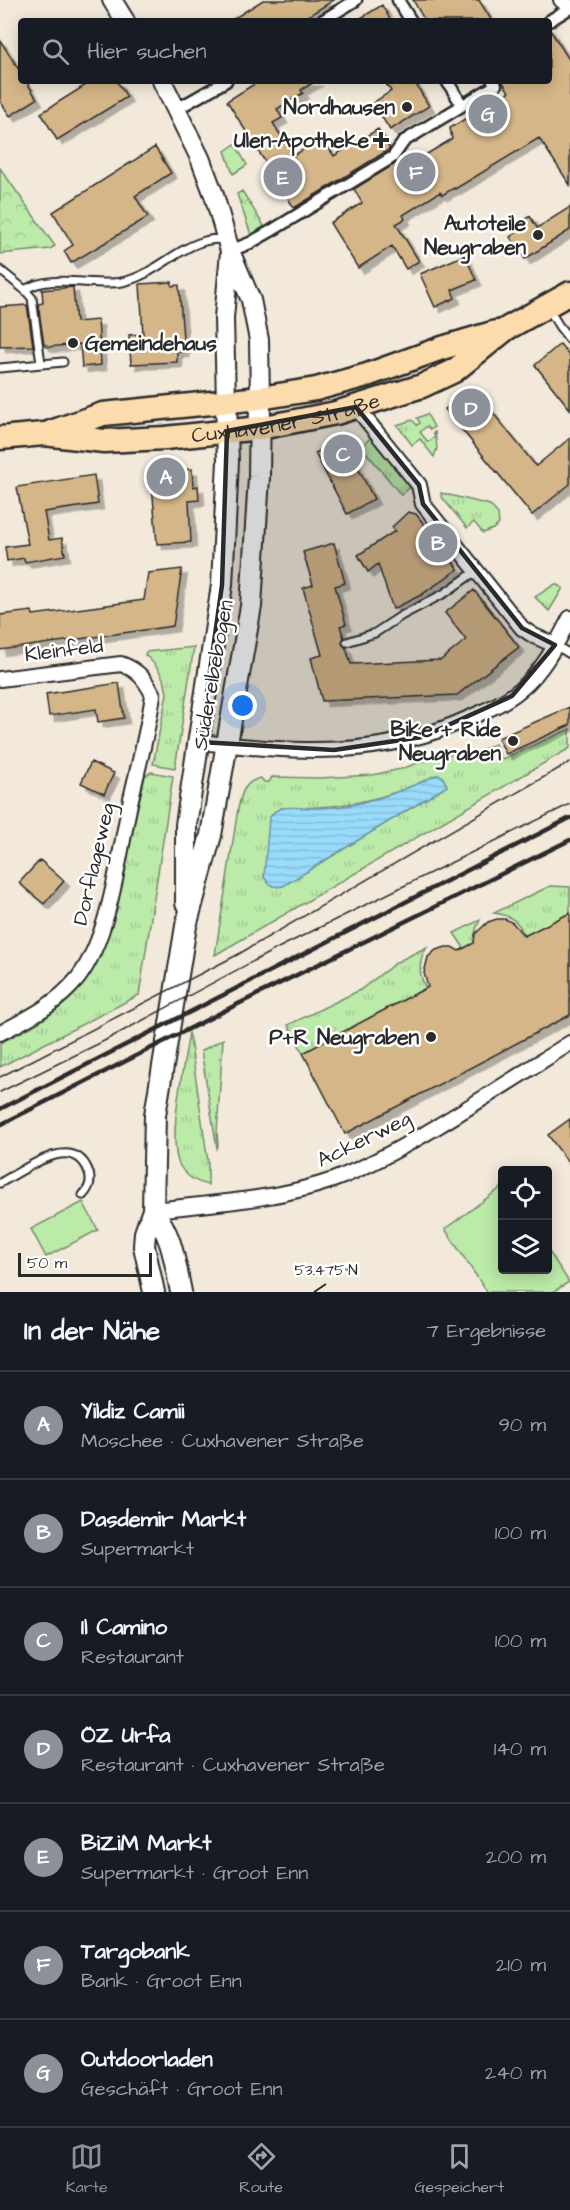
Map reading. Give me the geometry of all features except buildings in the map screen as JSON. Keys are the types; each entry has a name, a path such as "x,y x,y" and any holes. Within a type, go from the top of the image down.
{"main road":[{"name":"Cuxhavener Straße","path":"0,438 44,434 104,441 227,431 260,428 356,407 422,386 447,375 506,329 570,293"},
{"name":"Cuxhavener Straße","path":"44,434 103,414 260,398 334,385 506,329"},
{"name":"Süderelbebogen","path":"154,1292 144,1246 145,1233 153,1210 155,1115 186,926 206,857 250,606 258,498 260,398"},
{"name":"Süderelbebogen","path":"186,926 186,825 222,585 228,461 226,402"},
{"path":"153,1210 170,1238 181,1292"}],"street":[{"path":"112,0 123,18"},
{"path":"327,18 356,0"},
{"path":"398,0 409,18"},
{"path":"552,19 570,7 561,0"},
{"path":"164,84 204,167 229,244 251,300 259,340 260,398"},
{"path":"177,109 221,84"},
{"path":"451,84 462,105"},
{"path":"229,244 250,243 393,158 404,141 494,84"},
{"path":"226,402 224,318 229,244"},
{"path":"356,407 420,485 423,504 522,628 555,645"},
{"path":"200,742 295,750 334,750 382,746 422,737 478,714 512,696 534,676 570,618"},
{"name":"Kleinfeld","path":"0,679 104,665 121,664 132,668"},
{"name":"Dorflageweg","path":"0,1033 39,1013 65,992 87,963 101,933 153,695 147,683 132,668"},
{"name":"Ackerweg","path":"153,1210 264,1197 333,1180 356,1171 415,1140 570,1043"}],"lane":[{"path":"26,290 37,284 75,281 93,284 121,282 155,268 205,241 229,244"},
{"path":"0,270 26,290 34,302 41,363"},
{"path":"547,306 570,340"},
{"path":"0,368 63,362"},
{"path":"347,642 375,633 401,616 446,593 476,571"},
{"path":"555,645 570,654"},
{"path":"0,1183 53,1155 68,1153 82,1160 90,1175 90,1185 83,1195"}],"highlighted area":[{"path":"356,407 419,485 423,504 522,628 555,645 512,696 422,737 334,750 200,742 222,585 227,431"}],"green space":[{"path":"235,144 247,165 233,174 225,151"},
{"path":"0,168 55,246 50,249 0,254"},
{"path":"242,191 264,226 251,235 237,194"},
{"path":"427,414 434,427 430,430 427,426 420,432 428,442 435,437 433,433 435,432 437,448 434,457 420,439 412,445 397,425 412,420 417,425 420,423 417,418"},
{"path":"372,437 412,486 401,495 361,446"},
{"path":"441,493 490,505 498,514 499,524 483,533 474,522 467,528"},
{"path":"555,584 563,588 549,611 535,597"},
{"path":"194,647 175,768 153,764 167,694 157,667 145,655 146,652"},
{"path":"570,729 570,748 215,955 238,809 242,793 251,782 261,778 264,782 269,782 272,777 320,778 372,775 401,769 443,754 474,753 495,744 502,759","holes":["436,775 442,776 447,786 283,886 276,887 269,884 264,876 281,808 322,807 361,802 398,792"]},
{"path":"151,772 173,776 139,995 0,1067 0,1043 41,1021 63,1005 89,976 98,959 117,904 145,776"},
{"path":"550,886 570,887 570,913 525,936 520,926 513,920 505,915 494,913"},
{"path":"480,920 474,943 464,948 454,933"},
{"path":"427,947 420,968 426,988 303,1053 288,1025 360,990 397,962"},
{"path":"189,1032 208,1162 208,1185 184,1172 176,1152 176,1118"},
{"path":"223,1039 218,1146 217,1148 201,1051"},
{"path":"498,1190 498,1274 552,1274 552,1256 569,1282 553,1292 487,1292 445,1229"},
{"path":"83,1202 98,1230 46,1257 31,1229"}],"water":[{"path":"436,775 442,776 447,786 283,886 276,887 269,884 264,876 269,819 276,810 288,807 335,807 365,802 408,788"}],"tram line":[{"path":"0,1077 237,955 570,762"},
{"path":"0,1092 104,1041 278,948 570,804"}],"railway":[{"path":"0,1109 570,818"},
{"path":"0,1125 570,840"}],"place":[{"name":"Nordhausen","path":"407,107"},
{"name":"Outdoorladen","path":"488,114"},
{"name":"Ulen-Apotheke","path":"381,140"},
{"name":"Targobank","path":"416,172"},
{"name":"BiZiM Markt","path":"283,177"},
{"name":"Autoteile Neugraben","path":"538,235"},
{"name":"Gemeindehaus","path":"73,343"},
{"name":"ÖZ Urfa","path":"471,408"},
{"name":"Il Camino","path":"343,454"},
{"name":"Yildiz Camii","path":"166,477"},
{"name":"Dasdemir Markt","path":"438,543"},
{"name":"Bike + Ride Neugraben","path":"513,741"},
{"name":"P+R Neugraben","path":"431,1037"}]}
